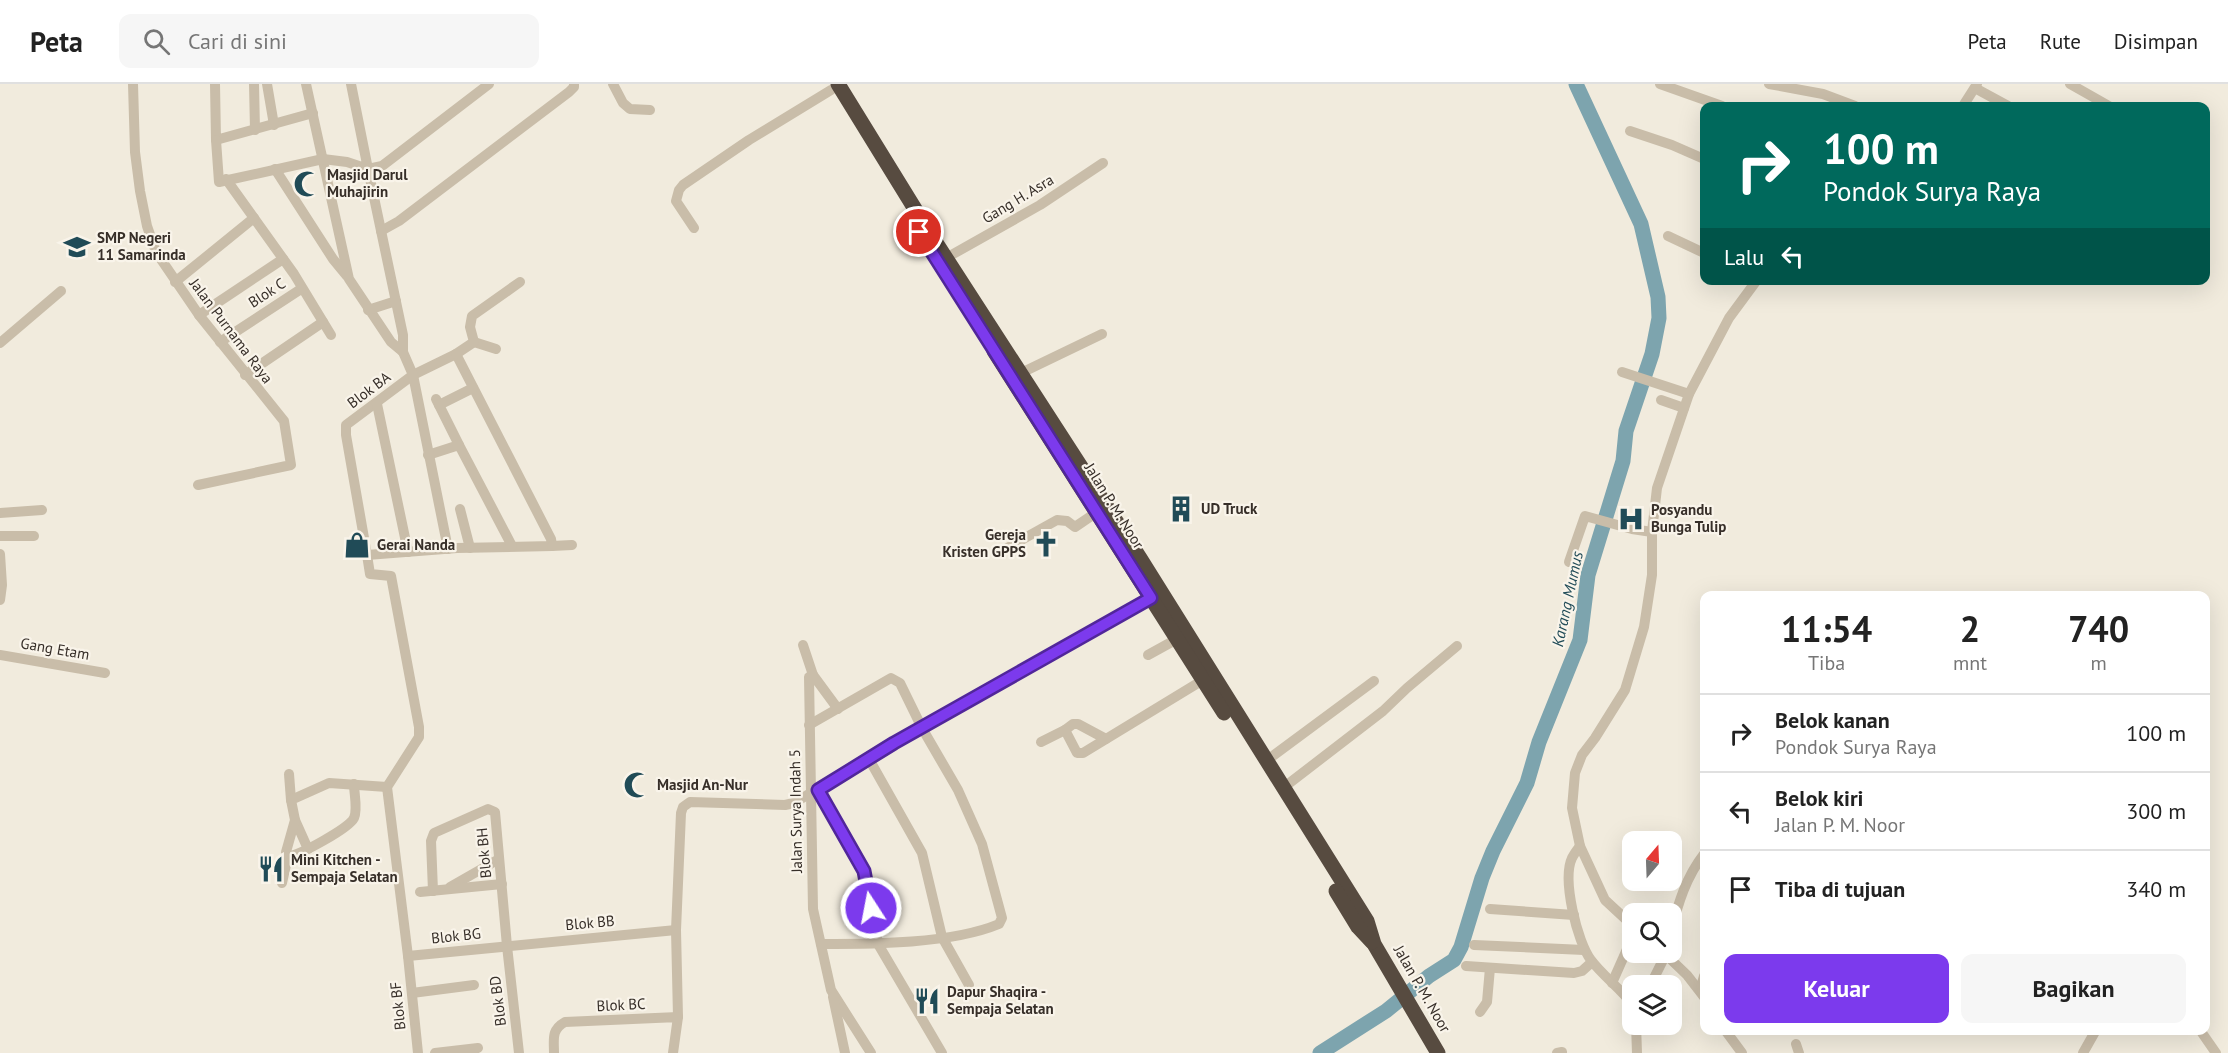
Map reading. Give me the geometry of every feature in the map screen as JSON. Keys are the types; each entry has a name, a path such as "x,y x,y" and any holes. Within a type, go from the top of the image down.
{"highway":[{"name":"Jalan P. M. Noor","path":"832,86 946,258 1097,512 1156,596 1177,639 1203,680 1283,789 1367,921 1374,944"},
{"name":"Jalan P. M. Noor","path":"846,106 1262,761 1359,927 1374,944 1438,1053"}],"street":[{"name":"Jalan Purnama Raya","path":"133,84 137,168 144,211 156,252 199,315 284,422 291,465 198,486"},
{"path":"215,84 219,182 323,159 375,168 489,84"},
{"path":"254,84 255,130"},
{"path":"267,84 274,124"},
{"path":"306,84 349,279"},
{"path":"351,84 390,226 403,352"},
{"path":"390,226 568,92 574,84"},
{"path":"613,84 623,103 630,110 650,110"},
{"path":"1660,84 1711,102"},
{"path":"1769,84 1823,94 1844,102"},
{"path":"2070,84 2102,102"},
{"path":"694,228 676,201 683,185 832,86"},
{"path":"1966,102 1976,86 2002,102"},
{"path":"216,140 313,113"},
{"path":"1630,131 1700,157"},
{"name":"Gang H. Asra","path":"946,258 1040,205 1103,163"},
{"path":"275,169 368,310 391,342 403,352 419,372 460,549"},
{"path":"226,179 332,335"},
{"path":"175,282 254,218"},
{"path":"1668,237 1700,251"},
{"path":"199,315 283,260"},
{"path":"496,349 474,342 470,327 472,316 520,282"},
{"path":"1622,916 1605,900 1580,846 1572,808 1575,774 1582,755 1625,690 1644,627 1652,575 1652,532 1658,488 1689,394 1729,318 1750,285"},
{"name":"Blok C","path":"220,342 302,289"},
{"path":"0,343 61,291"},
{"path":"368,310 396,301"},
{"path":"245,375 323,322"},
{"path":"1019,378 1102,334"},
{"name":"Blok BA","path":"368,555 345,430 346,425 419,372 456,354 474,342"},
{"path":"456,354 551,538 552,546"},
{"path":"1625,372 1689,394"},
{"path":"473,388 437,402 512,546"},
{"path":"1661,400 1684,408"},
{"path":"376,404 408,552"},
{"path":"437,452 459,445"},
{"path":"460,509 460,549"},
{"path":"0,513 42,510"},
{"path":"1000,552 1057,520 1067,521 1075,527 1097,512"},
{"path":"1569,562 1582,520 1586,516 1652,532"},
{"path":"0,536 34,536"},
{"path":"291,800 329,783 387,787 419,737 391,576 370,574 368,555 512,546 572,545"},
{"path":"0,554 2,585 0,600"},
{"path":"673,1053 678,1017 676,930 681,813 685,805 690,802 785,805 794,803 1156,596"},
{"path":"1148,655 1177,639"},
{"path":"803,645 813,675 838,710"},
{"path":"1283,789 1383,711 1457,646"},
{"name":"Gang Etam","path":"0,655 105,673"},
{"name":"Jalan Surya Indah 5","path":"813,675 808,678 809,725 815,792 813,909 845,1053"},
{"path":"809,725 891,678 900,682 922,728 958,790 982,844 1002,918 999,924 991,928 942,938 878,944 821,944"},
{"path":"1065,730 1077,753 1083,753 1203,680"},
{"path":"1262,761 1374,681"},
{"path":"1041,742 1073,724 1078,724 1106,739"},
{"path":"869,759 922,853 942,938 969,985"},
{"path":"289,774 295,820 308,849"},
{"path":"288,856 294,856 308,849 351,822 356,812 354,784"},
{"name":"Blok BF","path":"387,787 418,1053"},
{"path":"815,792 864,871 878,944 942,1053"},
{"name":"Blok BH","path":"433,891 431,842 436,831 491,809 495,812 507,945"},
{"path":"282,883 288,856 286,852 295,820"},
{"path":"1580,846 1568,858 1574,915 1584,950 1592,962 1622,994"},
{"path":"444,890 499,859"},
{"path":"1679,903 1682,893 1700,861"},
{"path":"420,892 502,884"},
{"path":"1490,909 1574,915"},
{"name":"Blok BB","path":"507,945 676,930"},
{"name":"Blok BG","path":"408,956 507,945"},
{"name":"Blok BD","path":"507,945 519,1053"},
{"path":"1474,945 1584,950"},
{"path":"1612,983 1622,960"},
{"path":"1466,966 1574,973 1582,971 1592,962"},
{"path":"1674,963 1700,991"},
{"path":"1480,1012 1487,1002 1490,968"},
{"path":"412,993 474,985"},
{"name":"Jalan Surya Indah 5","path":"831,990 871,1053"},
{"name":"Blok BC","path":"554,1053 554,1033 557,1027 565,1022 678,1017"},
{"path":"1636,1035 1637,1053"},
{"path":"1729,1035 1742,1053"},
{"path":"2083,1053 2093,1035"},
{"path":"2204,1035 2217,1053"},
{"path":"435,1053 478,1048"}],"waterway":[{"name":"Karang Mumus","path":"1320,1053 1386,1011 1429,976 1454,960 1461,947 1482,878 1527,783 1539,742 1580,640 1588,575 1623,461 1626,431 1652,354 1659,318 1658,297 1641,224 1576,84"}],"place":[{"name":"Masjid Darul Muhajirin","path":"307,184"},
{"name":"SMP Negeri 11 Samarinda","path":"77,247"},
{"name":"UD Truck","path":"1181,509"},
{"name":"Posyandu Bunga Tulip","path":"1631,519"},
{"name":"Gereja Kristen GPPS","path":"1046,544"},
{"name":"Gerai Nanda","path":"357,545"},
{"name":"Masjid An-Nur","path":"637,785"},
{"name":"Mini Kitchen - Sempaja Selatan","path":"271,869"},
{"name":"Dapur Shaqira - Sempaja Selatan","path":"927,1001"}],"route":[{"path":"871,908 864,871 818,790 894,743 1151,598 919,232"}]}
